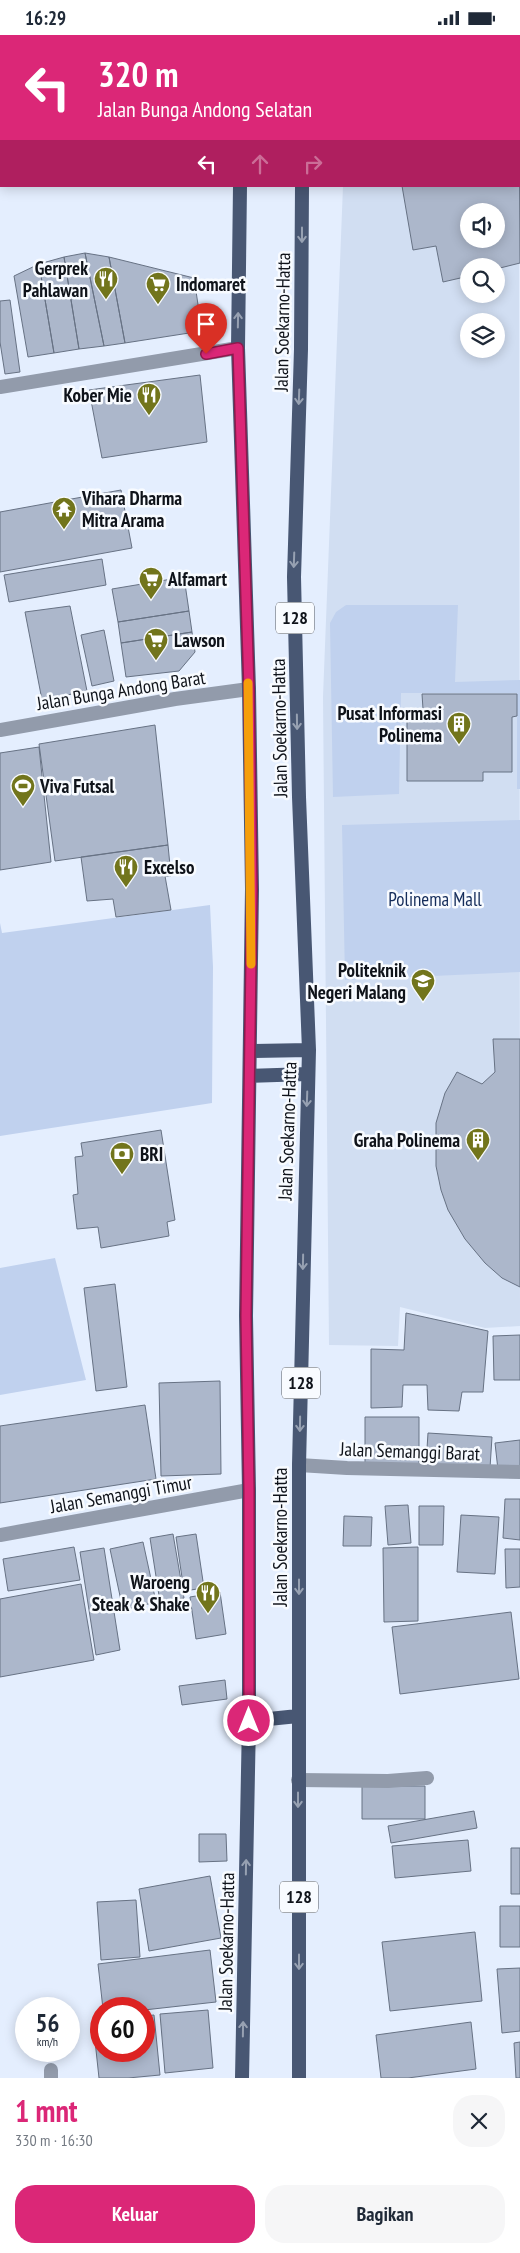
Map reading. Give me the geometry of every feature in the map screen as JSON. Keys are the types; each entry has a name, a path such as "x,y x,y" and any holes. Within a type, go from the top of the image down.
{"main road":[{"name":"Jalan Soekarno-Hatta","path":"240,187 238,348 249,689 252,889 246,1316 249,1490 249,1721 242,2078"},
{"name":"Jalan Soekarno-Hatta","path":"299,2078 299,1465 309,1051 299,797 294,577 301,349 302,187"},
{"path":"250,1051 309,1051"},
{"path":"250,1075 308,1073"},
{"path":"249,1721 298,1716"}],"street":[{"path":"0,387 238,348"},
{"name":"Jalan Bunga Andong Barat","path":"0,730 175,699 249,689"},
{"name":"Jalan Semanggi Barat","path":"299,1465 366,1469 520,1472"},
{"name":"Jalan Semanggi Timur","path":"0,1535 249,1490"},
{"path":"298,1780 388,1781 427,1778"}],"shaded area":[{"name":"Politeknik Negeri Malang","path":"343,187 519,187 520,1326 485,1328 400,1307 398,1346 329,1345 323,697"}],"green space":[{"path":"346,605 458,605 455,682 520,680 520,789 517,789 517,693 401,693 399,794 333,797 330,623 336,612"},
{"name":"Polinema Mall","path":"520,820 520,972 345,980 342,825"},
{"path":"210,905 213,967 212,1103 0,1136 0,923 2,933"},
{"path":"55,1258 86,1380 0,1395 0,1268"}],"building":[{"path":"402,187 520,187 520,263 505,267 505,258 460,258 460,278 443,282 436,246 413,250"},
{"path":"85,253 104,346 79,349 64,257"},
{"name":"Gerprek Pahlawan","path":"85,253 109,257 125,343 104,346"},
{"path":"64,257 79,349 54,353 39,264"},
{"name":"Indomaret","path":"109,257 194,278 202,331 125,343"},
{"path":"39,264 54,353 28,357 14,276"},
{"path":"10,300 20,372 5,374 0,342 0,301"},
{"name":"Kober Mie","path":"200,375 207,442 102,458 89,390"},
{"name":"Vihara Dharma Mitra Arama","path":"121,490 132,548 0,572 0,512"},
{"path":"102,559 106,585 9,602 4,575"},
{"name":"Alfamart","path":"184,577 189,611 118,622 112,589"},
{"path":"70,606 87,691 42,700 25,612"},
{"path":"189,611 192,632 121,643 118,622"},
{"path":"104,630 114,681 92,686 81,635"},
{"name":"Lawson","path":"192,632 195,652 179,671 126,677 121,643"},
{"name":"Pusat Informasi Polinema","path":"422,694 517,694 517,716 512,717 512,772 483,772 483,781 407,781 407,710 423,709"},
{"path":"155,725 168,845 55,861 39,744"},
{"name":"Viva Futsal","path":"39,747 51,862 0,870 0,753"},
{"name":"Excelso","path":"168,845 171,876 165,876 171,910 116,917 113,899 87,901 81,857"},
{"name":"Graha Polinema","path":"493,1039 520,1039 520,1287 502,1278 485,1263 465,1239 448,1210 436,1166 436,1123 445,1093 457,1072 482,1084 495,1072"},
{"name":"BRI","path":"161,1130 175,1220 167,1222 169,1236 101,1248 98,1227 77,1229 73,1195 78,1194 75,1157 83,1156 81,1143"},
{"path":"115,1284 127,1387 96,1391 84,1288"},
{"path":"406,1313 488,1331 483,1392 462,1392 459,1411 428,1410 427,1385 403,1385 402,1407 371,1408 371,1349 404,1350"},
{"path":"520,1335 520,1380 494,1380 493,1336"},
{"path":"220,1381 221,1474 161,1476 159,1383"},
{"path":"145,1405 156,1479 0,1503 0,1426"},
{"path":"365,1417 419,1417 419,1466 365,1467"},
{"path":"428,1433 492,1437 490,1468 426,1464"},
{"path":"520,1440 520,1468 498,1470 495,1443"},
{"path":"505,1499 520,1499 520,1540 503,1538"},
{"path":"408,1505 411,1543 388,1545 385,1506"},
{"path":"419,1506 444,1506 443,1545 419,1545"},
{"path":"461,1515 499,1517 495,1574 457,1572"},
{"path":"344,1516 372,1517 371,1546 343,1546"},
{"path":"173,1534 184,1598 160,1602 150,1538"},
{"path":"196,1534 204,1588 184,1591 176,1537"},
{"path":"143,1542 156,1602 123,1610 110,1549"},
{"path":"74,1547 80,1580 8,1591 3,1559"},
{"path":"418,1547 418,1621 384,1622 383,1548"},
{"path":"104,1548 120,1650 96,1655 80,1552"},
{"path":"505,1549 520,1549 520,1587 506,1588"},
{"path":"81,1584 94,1660 0,1677 0,1599"},
{"path":"220,1592 226,1634 196,1639 190,1597"},
{"path":"511,1612 519,1679 400,1694 392,1627"},
{"path":"225,1680 227,1699 182,1705 179,1686"},
{"path":"362,1786 425,1786 425,1819 362,1819"},
{"path":"474,1811 477,1828 391,1843 388,1826"},
{"path":"199,1834 226,1834 227,1861 199,1862"},
{"path":"468,1840 471,1871 395,1878 392,1846"},
{"path":"511,1848 520,1848 520,1894 511,1894"},
{"path":"210,1876 221,1938 149,1951 139,1889"},
{"path":"136,1900 140,1957 101,1960 97,1902"},
{"path":"500,1906 520,1906 520,1947 500,1947"},
{"path":"475,1932 482,2001 390,2011 382,1942"},
{"path":"210,1950 216,2002 155,2009 155,1997 102,1997 98,1964"},
{"path":"520,1968 520,2031 502,2033 497,1969"},
{"path":"208,2010 213,2068 165,2073 160,2014"},
{"path":"471,2022 476,2069 408,2078 381,2078 376,2035"},
{"path":"155,2025 160,2075 99,2078 97,2062 155,2062"},
{"path":"520,2042 520,2078 516,2078 514,2043"}],"slow traffic":[{"path":"248,683 252,889 251,964"}],"place":[{"name":"Gerprek Pahlawan","path":"106,300"},
{"name":"Indomaret","path":"158,305"},
{"name":"Kober Mie","path":"149,416"},
{"name":"Vihara Dharma Mitra Arama","path":"64,530"},
{"name":"Alfamart","path":"151,600"},
{"name":"Lawson","path":"156,661"},
{"name":"Pusat Informasi Polinema","path":"459,745"},
{"name":"Viva Futsal","path":"23,807"},
{"name":"Excelso","path":"126,888"},
{"name":"Politeknik Negeri Malang","path":"423,1002"},
{"name":"Graha Polinema","path":"478,1161"},
{"name":"BRI","path":"122,1175"},
{"name":"Waroeng Steak & Shake","path":"208,1614"}],"route":[{"path":"206,354 238,348 249,689 252,889 246,1316 249,1490 249,1721"}]}
